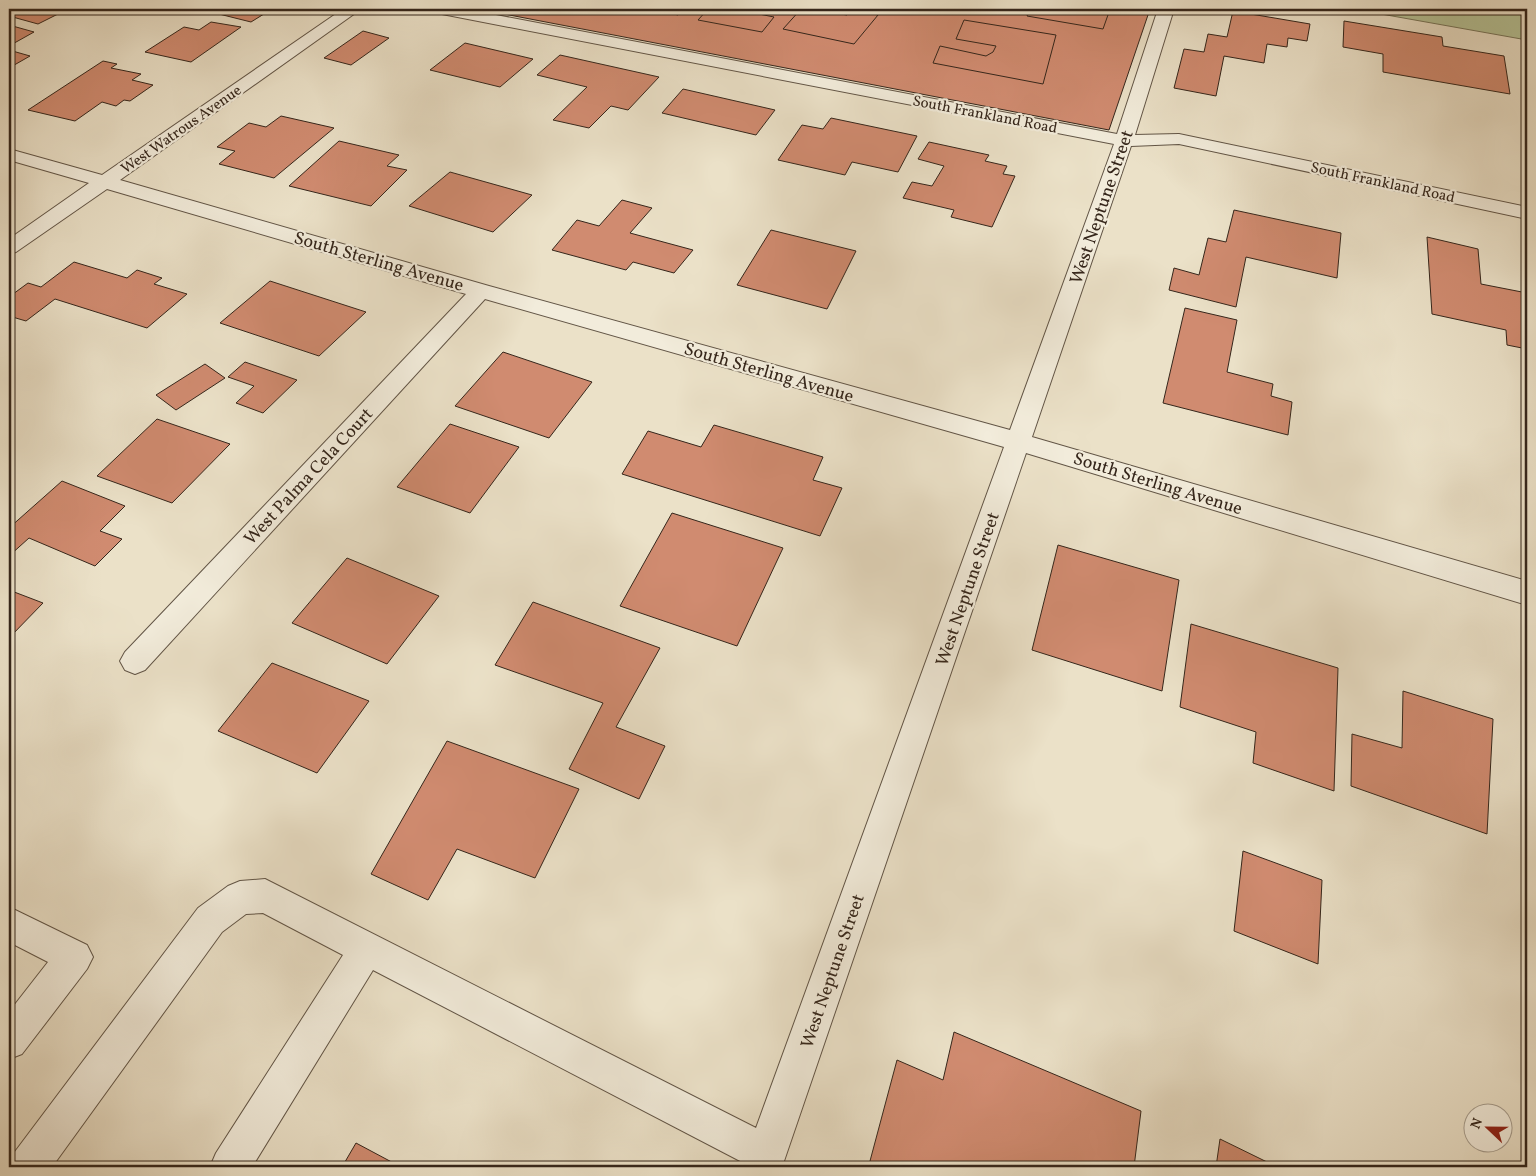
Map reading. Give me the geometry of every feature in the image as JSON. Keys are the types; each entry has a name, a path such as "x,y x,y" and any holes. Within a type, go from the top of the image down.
{"street":[{"name":"West Watrous Avenue","path":"9,248 353,9"},
{"name":"South Frankland Road","path":"442,9 1124,141 1178,139 1527,213"},
{"name":"West Neptune Street","path":"765,1160 1124,141 1166,9"},
{"name":"South Sterling Avenue","path":"9,154 481,291 1019,442 1527,593"},
{"name":"West Palma Cela Court","path":"135,661 481,291"},
{"path":"28,1167 210,920 240,898 265,896 368,948 765,1160"},
{"path":"9,924 75,957 9,1041"},
{"path":"230,1167 368,948"}],"green space":[{"path":"1353,9 1527,9 1527,40"}],"building":[{"path":"9,9 68,9 38,24 9,16"},
{"path":"199,9 272,9 251,22"},
{"path":"478,9 1150,9 1109,130"},
{"path":"653,9 684,9 678,15"},
{"path":"708,9 762,9 759,14 774,17 762,32 698,20"},
{"path":"801,9 832,9 829,12 847,15 851,10 878,15 854,44 783,29"},
{"path":"1030,9 1088,9 1109,12 1103,29 1027,16"},
{"path":"1233,11 1310,24 1307,41 1288,38 1287,47 1267,44 1264,63 1224,56 1216,96 1174,88 1184,49 1204,52 1208,34 1227,37"},
{"path":"964,20 1056,35 1043,84 933,63 940,46 986,56 993,52 996,46 956,39"},
{"path":"1344,21 1442,37 1443,46 1504,56 1510,94 1383,72 1383,54 1343,47"},
{"path":"211,22 241,27 191,62 145,52 184,27 199,30"},
{"path":"9,25 34,32 9,46"},
{"path":"363,31 389,38 351,65 324,58"},
{"path":"465,43 533,59 500,87 430,70"},
{"path":"9,50 30,56 9,68"},
{"path":"560,55 659,77 628,110 611,106 589,128 553,120 587,87 537,75"},
{"path":"103,61 117,64 111,68 141,74 132,80 153,85 130,101 124,100 116,106 102,102 75,121 28,110"},
{"path":"683,89 775,110 756,135 662,113"},
{"path":"281,116 334,128 274,178 219,164 235,151 217,147 249,123 266,127"},
{"path":"831,118 917,136 898,172 852,162 845,175 778,160 802,125 823,129"},
{"path":"339,141 399,155 387,166 407,170 371,206 289,186"},
{"path":"929,142 989,155 985,161 1007,166 1003,174 1015,176 992,227 951,217 954,210 903,198 912,182 932,186 944,166 918,159"},
{"path":"450,172 532,195 493,232 409,206"},
{"path":"622,200 652,208 630,233 693,250 674,273 633,262 626,270 552,250 577,220 599,226"},
{"path":"1234,210 1341,233 1337,278 1246,257 1236,307 1169,290 1174,268 1199,275 1208,238 1226,242"},
{"path":"771,230 856,251 827,309 737,285"},
{"path":"1427,237 1478,249 1481,284 1527,293 1527,349 1507,345 1506,330 1432,314"},
{"path":"74,262 127,278 137,270 162,278 154,284 187,294 147,328 55,299 26,321 9,316 9,297 28,283 41,287"},
{"path":"270,281 366,312 319,356 220,323"},
{"path":"1185,308 1237,320 1227,372 1273,384 1271,396 1292,402 1288,435 1163,403"},
{"path":"503,352 592,382 549,438 455,406"},
{"path":"245,362 297,380 263,413 236,403 254,386 228,377"},
{"path":"205,364 225,378 176,410 156,395"},
{"path":"157,419 230,444 172,503 97,476"},
{"path":"450,424 519,447 470,513 397,487"},
{"path":"714,425 823,457 813,480 842,488 820,536 622,474 648,431 701,447"},
{"path":"62,481 125,506 100,531 122,539 95,566 29,538 9,556 9,528"},
{"path":"672,513 783,548 737,646 620,606"},
{"path":"1058,545 1179,580 1162,691 1032,650"},
{"path":"347,558 439,596 387,664 292,623"},
{"path":"9,590 43,603 9,638"},
{"path":"533,602 660,648 616,727 665,746 639,799 569,769 603,703 495,665"},
{"path":"1191,624 1338,668 1334,791 1253,763 1256,732 1180,707"},
{"path":"272,663 369,701 317,773 218,731"},
{"path":"1403,691 1493,719 1487,834 1351,786 1352,734 1402,748"},
{"path":"447,741 579,789 535,878 457,849 428,900 371,874"},
{"path":"1243,851 1322,880 1318,964 1234,931"},
{"path":"954,1032 1141,1111 1134,1167 883,1167 870,1161 897,1060 943,1080"},
{"path":"1220,1139 1267,1162 1278,1167 1216,1167"},
{"path":"356,1143 401,1167 342,1167"}]}
